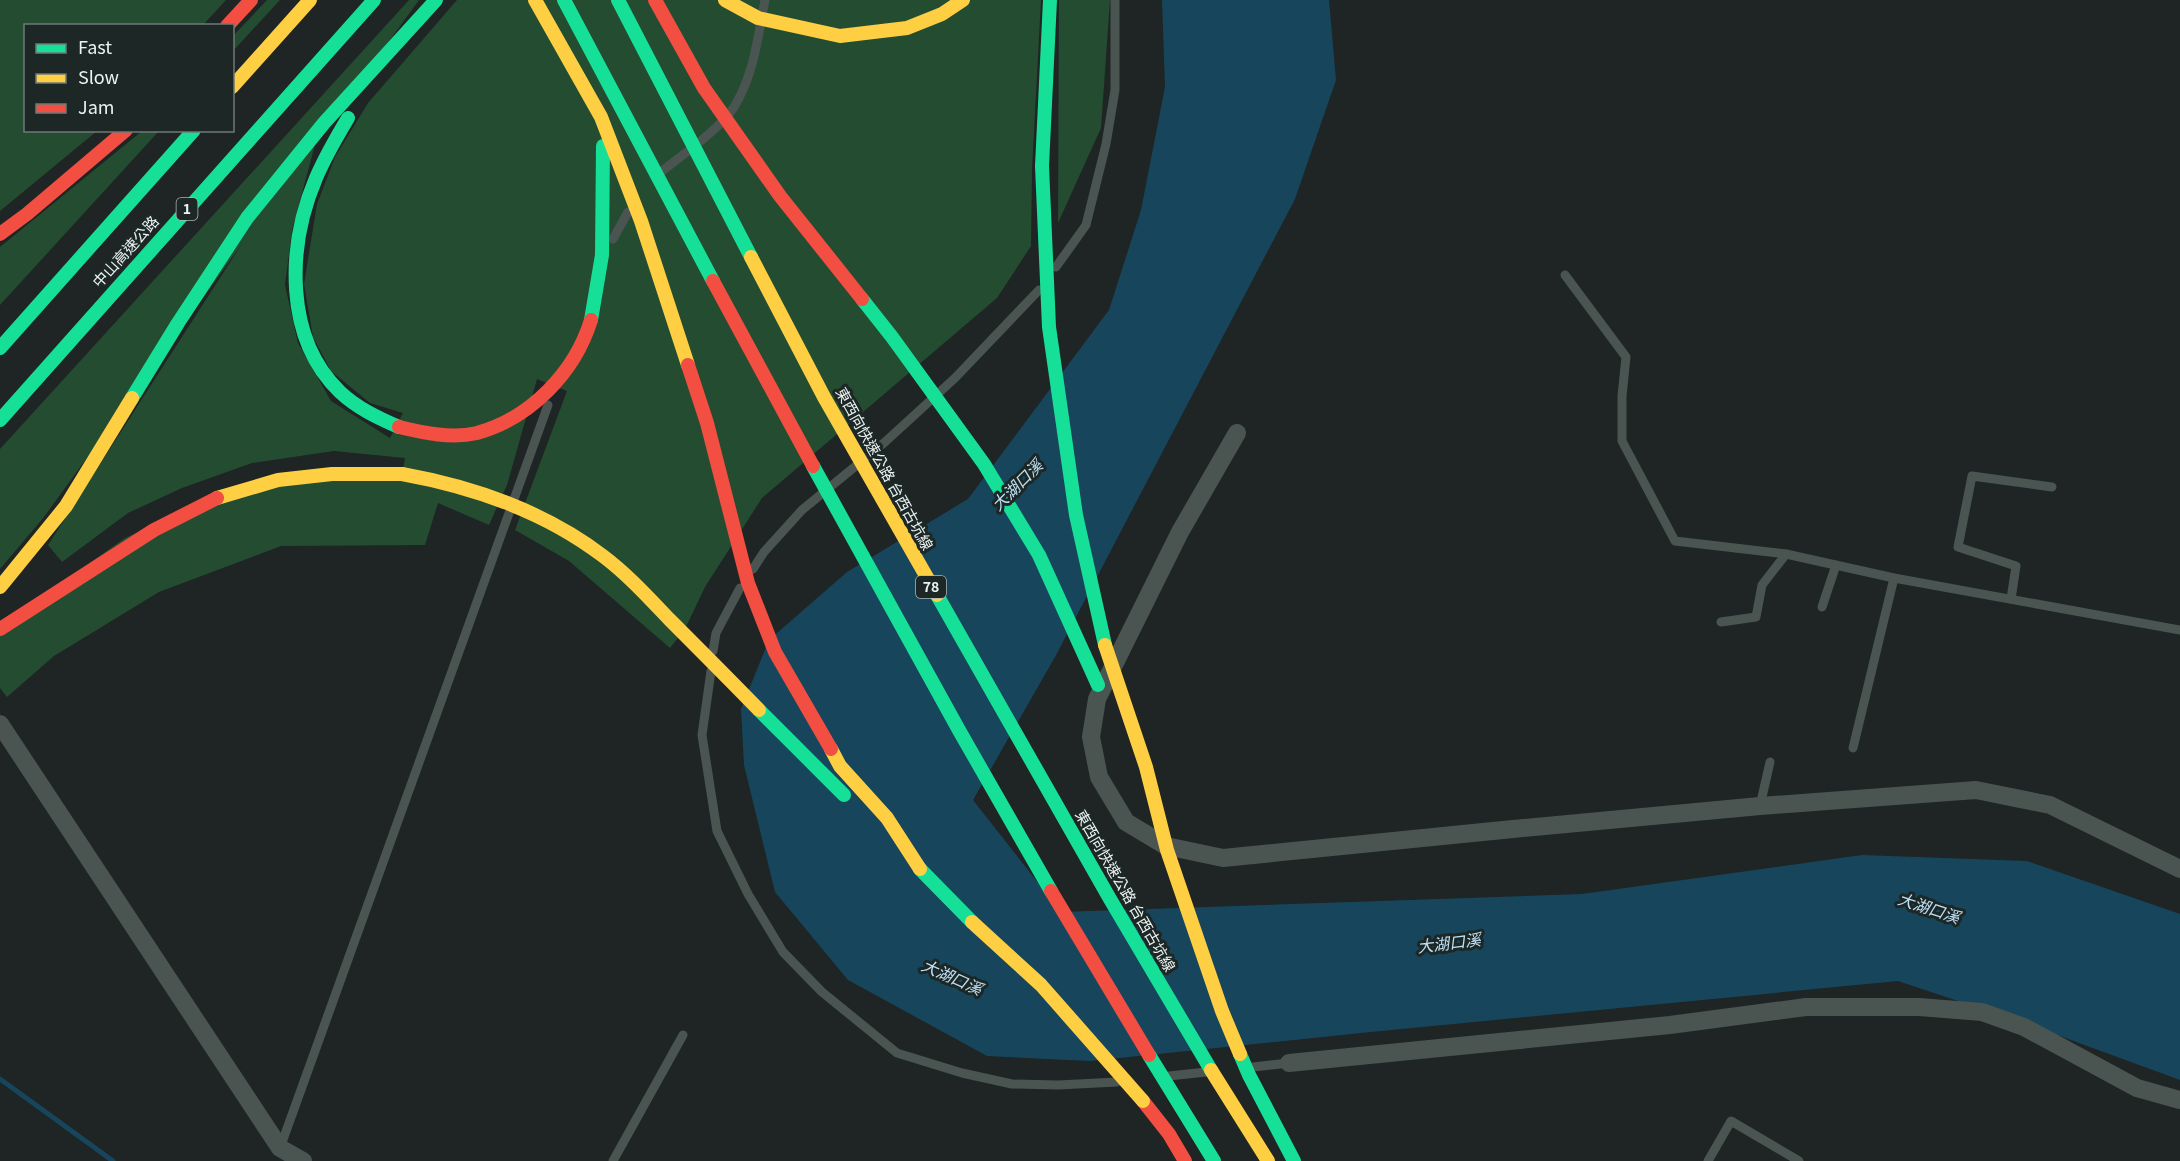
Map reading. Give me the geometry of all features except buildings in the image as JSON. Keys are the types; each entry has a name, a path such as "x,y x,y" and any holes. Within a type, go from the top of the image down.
{"highway":[{"path":"229,24 251,0"},
{"path":"234,85 310,0"},
{"name":"中山高速公路","path":"0,420 374,0"},
{"path":"0,586 66,506 178,323 247,218 324,123 436,0"},
{"path":"447,0 398,53 346,120 318,173 296,248 298,319 313,358 334,387 363,411 399,427 434,435 476,433 517,417 556,384 585,340 601,273 604,173 601,117"},
{"path":"535,0 601,117 641,221 707,423 748,583 775,652 840,766 887,818 920,869"},
{"path":"564,0 789,425 932,684 1134,1033 1214,1161"},
{"name":"東西向快速公路 台西古坑線","path":"618,0 836,417 1110,899 1231,1104 1268,1161"},
{"path":"655,0 710,97 780,196 892,337 984,464 1039,555 1108,711"},
{"path":"725,0 758,18 840,36 907,28 942,14 963,0"},
{"path":"1050,0 1042,166 1049,327 1076,515 1101,634 1146,767 1167,850"},
{"path":"0,234 124,132"},
{"name":"中山高速公路","path":"0,348 192,132"},
{"path":"0,629 154,530 217,498 278,480 332,474 402,474 432,479 497,497 556,526 602,555 695,644 853,804"},
{"path":"1130,762 1167,850 1222,1011 1249,1075 1294,1161"},
{"path":"870,820 972,922 1041,985 1143,1101 1169,1134 1185,1161"}],"street":[{"path":"1237,433 1180,532 1097,699 1091,737 1099,777 1126,822 1166,846 1223,858 1760,806 1976,790 2050,805 2180,869"},
{"path":"0,724 280,1148 303,1161"},
{"path":"1289,1063 1670,1024 1806,1007 1919,1007 1982,1012 2024,1027 2137,1088 2180,1100"}],"lane":[{"path":"650,180 705,137 734,107 753,64 765,0"},
{"path":"1115,0 1115,90 1106,144 1086,225 1034,297 955,378 885,442 802,510 764,552 738,591 716,633 702,735 717,831 748,894 783,952 822,992 897,1053 962,1073 1012,1084 1096,1084 1142,1079"},
{"path":"583,307 607,251 641,187"},
{"path":"1565,275 1626,357 1622,396 1622,441 1675,541 1786,554 1894,578 2180,630"},
{"path":"280,1148 571,341"},
{"path":"2011,599 2016,566 1958,547 1972,476 2052,487"},
{"path":"1721,622 1756,617 1762,585 1786,554"},
{"path":"1822,607 1836,565"},
{"path":"1853,748 1894,578"},
{"path":"1760,806 1770,762"},
{"path":"613,1161 684,1035"},
{"path":"1233,1070 1289,1063"},
{"path":"1153,1078 1221,1071"},
{"path":"1708,1161 1731,1121 1798,1161"}],"green space":[{"path":"0,0 226,0 204,24 24,24 24,132 96,132 0,211"},
{"path":"267,0 280,0 234,50 234,35"},
{"path":"409,0 419,0 44,517 0,569 0,449"},
{"path":"457,0 1041,0 1032,170 1031,246 997,298 762,498 705,587 685,629 670,648 569,561 515,530 567,391 537,379 507,485 489,525 438,503 425,545 281,546 159,592 54,656 7,697 0,688 0,626 125,538 226,492 331,474 401,481 405,458 334,451 252,463 182,488 128,513 62,562 48,545 263,211 315,145 292,230 285,285 298,343 331,401 390,438 403,413 370,403 331,371 313,337 304,284 317,204 335,157 368,103"},
{"path":"1059,0 1110,0 1101,128 1058,223"},
{"path":"141,132 158,132 0,305 0,247"}],"water":[{"name":"大湖口溪","path":"1162,0 1329,0 1336,80 1295,199 1055,657 973,800 1061,912 1582,894 1862,855 2027,861 2180,914 2180,1080 2030,1025 1898,981 1090,1061 987,1056 848,980 775,892 744,765 741,709 769,640 847,572 968,499 1109,310 1141,210 1165,87"}],"waterway":[{"path":"0,1079 113,1161"}],"traffic: fast":[{"path":"0,420 374,0"},
{"path":"132,398 247,218 324,123 436,0"},
{"path":"564,0 713,281"},
{"path":"618,0 751,257"},
{"path":"1042,166 1050,0"},
{"path":"348,118 316,178 306,205 296,261 296,290 300,318 309,345 322,370 340,392 368,412 399,427"},
{"path":"0,348 192,132"},
{"path":"591,320 602,255 603,146"},
{"path":"1042,166 1049,327 1076,515 1105,645"},
{"path":"862,299 984,464 1039,555 1098,685"},
{"path":"813,466 1051,891"},
{"path":"937,595 1110,899 1211,1070"},
{"path":"759,710 844,795"},
{"path":"920,869 972,922"},
{"path":"1240,1054 1294,1161"},
{"path":"1149,1055 1214,1161"}],"traffic: slow":[{"path":"234,85 310,0"},
{"path":"535,0 601,117 641,221 688,365"},
{"path":"725,0 758,18 840,36 907,28 942,14 963,0"},
{"path":"751,257 824,397 937,595"},
{"path":"0,587 66,506 132,398"},
{"path":"217,498 278,480 332,474 402,474"},
{"path":"402,474 455,486 507,503 557,526 580,540 629,578 759,710"},
{"path":"1105,645 1146,767 1167,850 1222,1011 1240,1054"},
{"path":"831,749 840,766 887,818 920,869"},
{"path":"972,922 1041,985 1143,1101"},
{"path":"1211,1070 1268,1161"}],"traffic: jam":[{"path":"229,24 251,0"},
{"path":"655,0 704,88 780,196 862,299"},
{"path":"0,234 124,132"},
{"path":"713,281 813,466"},
{"path":"399,427 438,434 467,435 497,426 515,416 533,404 562,375 584,339 591,320"},
{"path":"688,365 707,423 748,583 775,652 831,749"},
{"path":"0,629 154,530 217,498"},
{"path":"1051,891 1149,1055"},
{"path":"1143,1101 1169,1134 1185,1161"}]}
